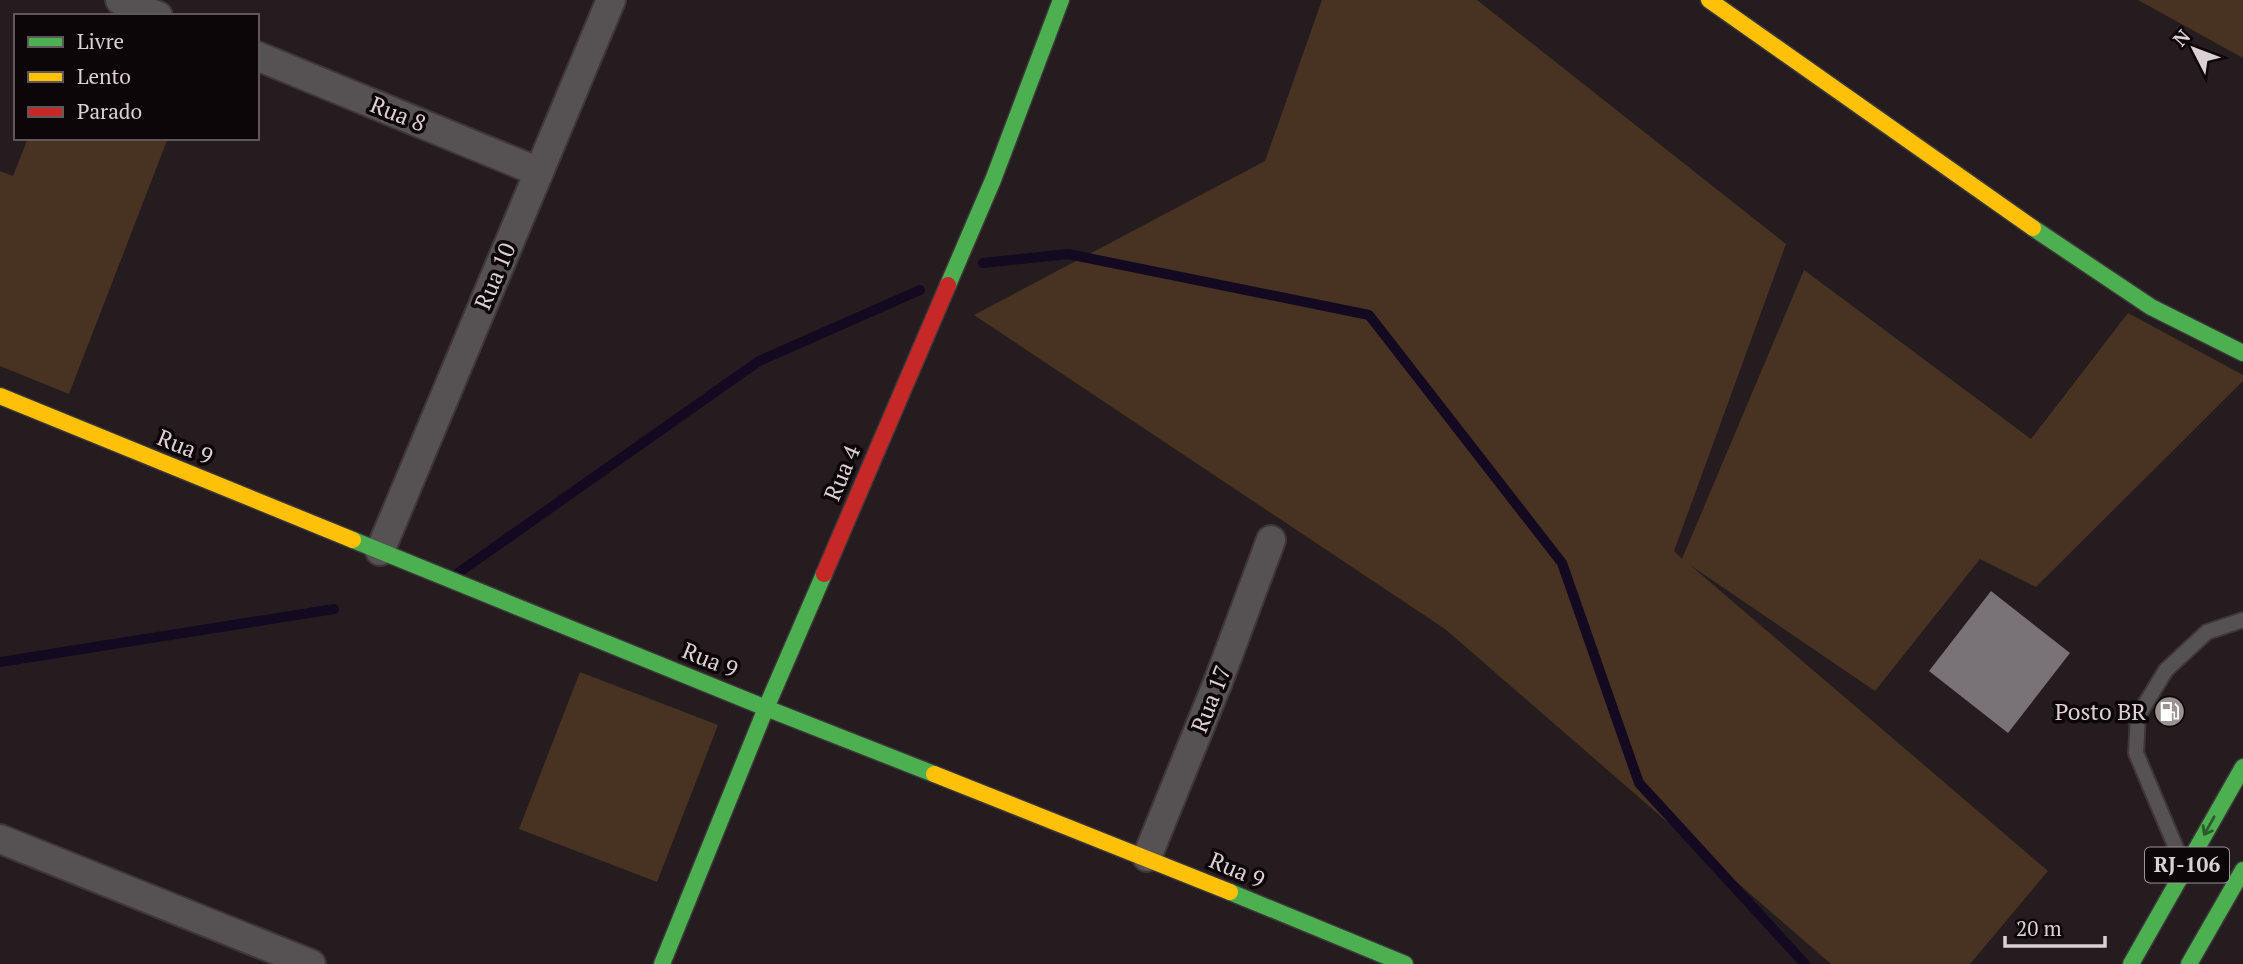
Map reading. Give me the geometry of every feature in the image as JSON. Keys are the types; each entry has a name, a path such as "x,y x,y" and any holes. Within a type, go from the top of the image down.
{"main road":[{"name":"Rua 4","path":"662,964 766,708 993,180 1061,0"},
{"path":"1709,0 2151,307 2243,353"},
{"name":"Rua 9","path":"0,396 766,708 1147,857 1405,964"},
{"name":"RJ-106","path":"2131,964 2243,767"},
{"name":"RJ-106","path":"2189,964 2243,870"}],"street":[{"path":"120,0 153,14"},
{"name":"Rua 10","path":"380,551 611,0"},
{"name":"Rua 8","path":"259,57 539,172"},
{"name":"Rua 17","path":"1147,857 1218,682 1271,540"},
{"path":"0,838 311,964"}],"lane":[{"path":"2185,869 2136,754 2138,716 2166,670 2207,632 2243,620"}],"shaded area":[{"path":"1322,0 1477,0 1786,244 1674,551 1682,559 1804,270 2031,439 2128,313 2243,375 2243,381 2036,587 1980,559 1875,691 1690,565 2048,871 1970,964 1831,964 1445,629 974,315 1265,161"},
{"path":"2138,0 2243,0 2243,58"},
{"path":"27,140 167,140 69,394 0,366 0,171 13,176"},
{"path":"580,672 718,725 657,882 519,829"}],"building":[{"path":"1991,591 2070,653 2008,733 1929,671"}],"waterway":[{"path":"983,263 1068,254 1369,315 1562,563 1639,783 1805,964"},
{"path":"458,573 759,361 920,290"},
{"path":"0,662 334,609"}],"traffic: fast":[{"path":"948,285 993,180 1061,0"},
{"path":"2033,228 2151,307 2243,353"},
{"path":"353,540 934,774"},
{"path":"662,964 766,708 824,574"},
{"path":"2131,964 2243,767"},
{"path":"2189,964 2243,870"},
{"path":"1230,892 1405,964"}],"traffic: slow":[{"path":"1709,0 2033,228"},
{"path":"0,396 353,540"},
{"path":"934,774 1230,892"}],"traffic: jam":[{"path":"824,574 948,285"}],"place":[{"name":"Posto BR","path":"2169,712"}]}
